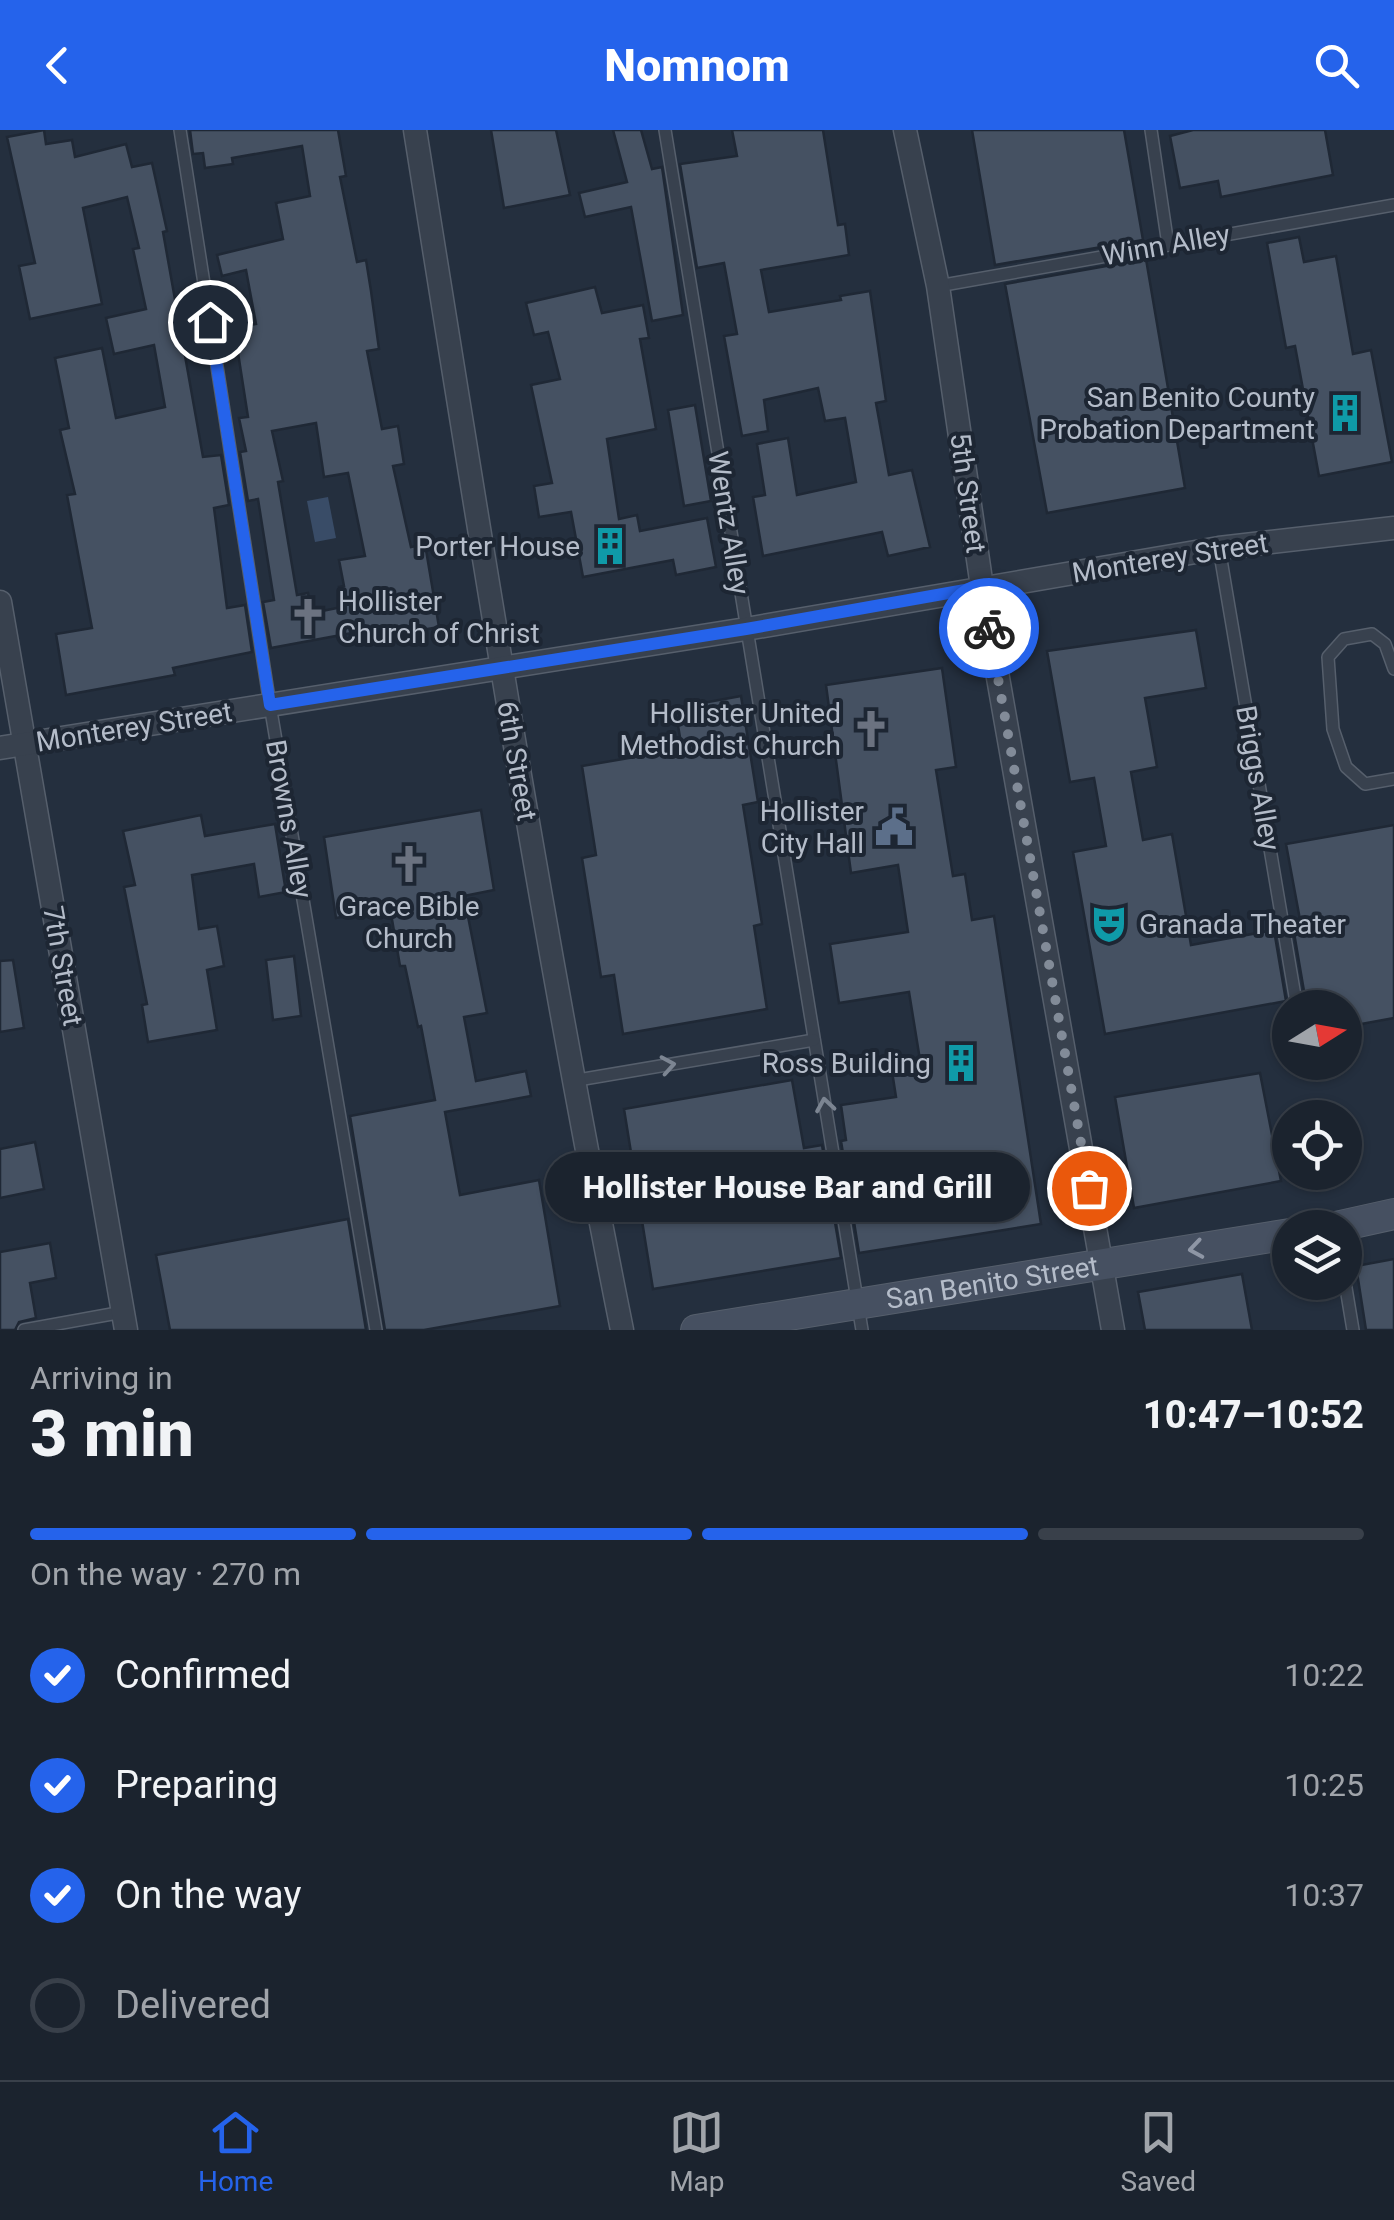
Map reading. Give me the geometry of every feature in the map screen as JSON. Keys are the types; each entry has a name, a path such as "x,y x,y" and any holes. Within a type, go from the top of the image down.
{"main road":[{"path":"1362,1221 1394,1214"},
{"name":"San Benito Street","path":"696,1330 860,1317 1103,1264 1272,1237"}],"street":[{"name":"6th Street","path":"415,130 500,669 572,1082 622,1330"},
{"name":"5th Street","path":"906,130 938,286 982,587 1113,1330"},
{"name":"Monterey Street","path":"0,748 746,629 1219,548 1394,528"},
{"name":"7th Street","path":"0,602 125,1321"}],"lane":[{"name":"Browns Alley","path":"180,130 270,705 376,1330"},
{"name":"Wentz Alley","path":"665,130 860,1317"},
{"path":"1151,130 1168,245"},
{"name":"Winn Alley","path":"938,286 1394,205"},
{"name":"Briggs Alley","path":"1219,548 1295,990"},
{"path":"1394,668 1385,644 1372,634 1344,639 1328,658 1333,730 1346,767 1365,784 1394,779"},
{"path":"572,1082 814,1040"},
{"path":"1347,1300 1353,1330"},
{"path":"24,1330 125,1321"}],"water":[{"path":"328,497 336,538 315,542 307,501"}],"building":[{"path":"44,130 46,144 72,140 75,157 126,144 132,167 152,163 167,231 163,232 203,457 221,455 229,505 214,508 227,608 245,605 252,652 173,668 175,675 66,695 56,634 92,628 67,495 75,494 60,430 69,428 55,358 102,348 116,418 165,407 154,345 114,354 106,318 146,309 133,249 139,248 127,197 83,208 102,304 30,319 19,266 35,263 7,137"},
{"path":"190,130 338,130 346,176 340,177 357,262 366,260 371,291 379,349 367,351 382,429 398,426 404,464 393,466 411,547 425,544 439,627 354,642 352,633 271,648 263,602 274,600 258,499 248,501 240,452 246,451 239,418 248,417 234,327 256,324 246,270 222,276 217,255 283,239 276,203 310,196 302,146 232,158 233,164 205,168 203,153 193,154","holes":["316,423 324,477 348,473 365,556 339,560 344,586 339,587 342,607 312,613 308,593 297,595 278,482 283,481 272,431"]},
{"path":"491,130 556,130 570,195 504,208"},
{"path":"613,130 641,130 652,169 662,167 683,315 652,321 631,207 585,217 579,193 627,182"},
{"path":"732,130 823,130 838,225 845,224 849,255 761,270 769,312 870,291 886,401 876,403 889,475 912,470 930,547 888,556 882,532 763,556 753,497 765,495 757,444 788,438 797,495 856,482 845,418 825,421 818,388 764,400 768,431 742,436 724,336 737,334 724,263 697,268 680,164 737,156"},
{"path":"972,130 1124,130 1143,240 995,265"},
{"path":"1193,130 1325,130 1333,175 1221,197 1218,181 1180,188 1170,136"},
{"path":"1299,237 1304,262 1336,256 1353,354 1371,350 1392,462 1319,476 1295,346 1286,348 1267,243"},
{"path":"1146,259 1185,488 1047,513 1005,284"},
{"path":"595,287 602,313 643,305 649,338 640,339 656,429 607,439 619,519 637,515 640,531 707,518 716,567 676,575 673,560 583,577 571,512 539,517 534,486 552,483 531,385 560,379 548,332 534,335 526,303"},
{"path":"695,405 711,501 684,506 668,410"},
{"path":"1196,630 1206,688 1145,698 1157,767 1131,772 1143,840 1172,834 1191,945 1274,930 1284,990 1272,990 1272,1004 1105,1034 1073,852 1106,846 1094,778 1070,782 1047,651"},
{"name":"Ross Building","path":"942,668 956,767 936,770 953,876 965,874 972,920 994,916 1041,1224 859,1253 841,1141 846,1140 841,1105 896,1097 891,1065 920,1060 909,992 839,1003 830,944 908,932 898,865 851,873 826,685"},
{"path":"741,696 758,802 743,805 762,924 754,926 767,1009 623,1034 614,975 601,977 582,858 596,855 582,766 682,749 675,708"},
{"path":"481,810 494,890 464,896 487,1013 464,1017 476,1081 526,1071 531,1096 445,1112 460,1195 539,1180 560,1306 424,1330 385,1330 350,1116 435,1100 421,1026 418,1027 405,966 400,966 390,908 336,918 324,837"},
{"path":"201,815 205,836 275,824 286,892 259,897 254,864 192,875 199,929 217,926 224,966 207,970 217,1030 148,1042 142,1005 147,1004 124,887 135,885 123,831"},
{"path":"1394,825 1394,1018 1362,1024 1362,990 1304,990 1293,927 1301,925 1286,844"},
{"path":"294,956 301,1016 273,1020 266,960"},
{"path":"13,960 24,1028 0,1032 0,961"},
{"path":"1260,1073 1272,1135 1272,1183 1134,1208 1115,1097"},
{"path":"792,1080 804,1148 822,1145 841,1258 653,1289 624,1109"},
{"path":"35,1142 44,1189 0,1198 0,1149"},
{"path":"348,1219 366,1330 170,1330 156,1255"},
{"path":"50,1243 56,1278 30,1283 36,1318 19,1322 15,1330 0,1330 0,1252"},
{"path":"1394,1259 1394,1330 1366,1330 1362,1265"},
{"path":"1242,1274 1252,1330 1145,1330 1138,1292"}],"way so far":[{"path":"989,628 1089,1188"}],"place":[{"name":"San Benito County Probation Department","path":"1345,413"},
{"name":"Porter House","path":"610,546"},
{"name":"Hollister Church of Christ","path":"308,617"},
{"name":"Hollister United Methodist Church","path":"871,729"},
{"name":"Hollister City Hall","path":"894,827"},
{"name":"Grace Bible Church","path":"409,864"},
{"name":"Granada Theater","path":"1109,924"},
{"name":"Ross Building","path":"961,1063"},
{"name":"Hollister House Bar and Grill","path":"1089,1188"}],"route":[{"path":"210,322 270,705 982,587 989,628"}]}
